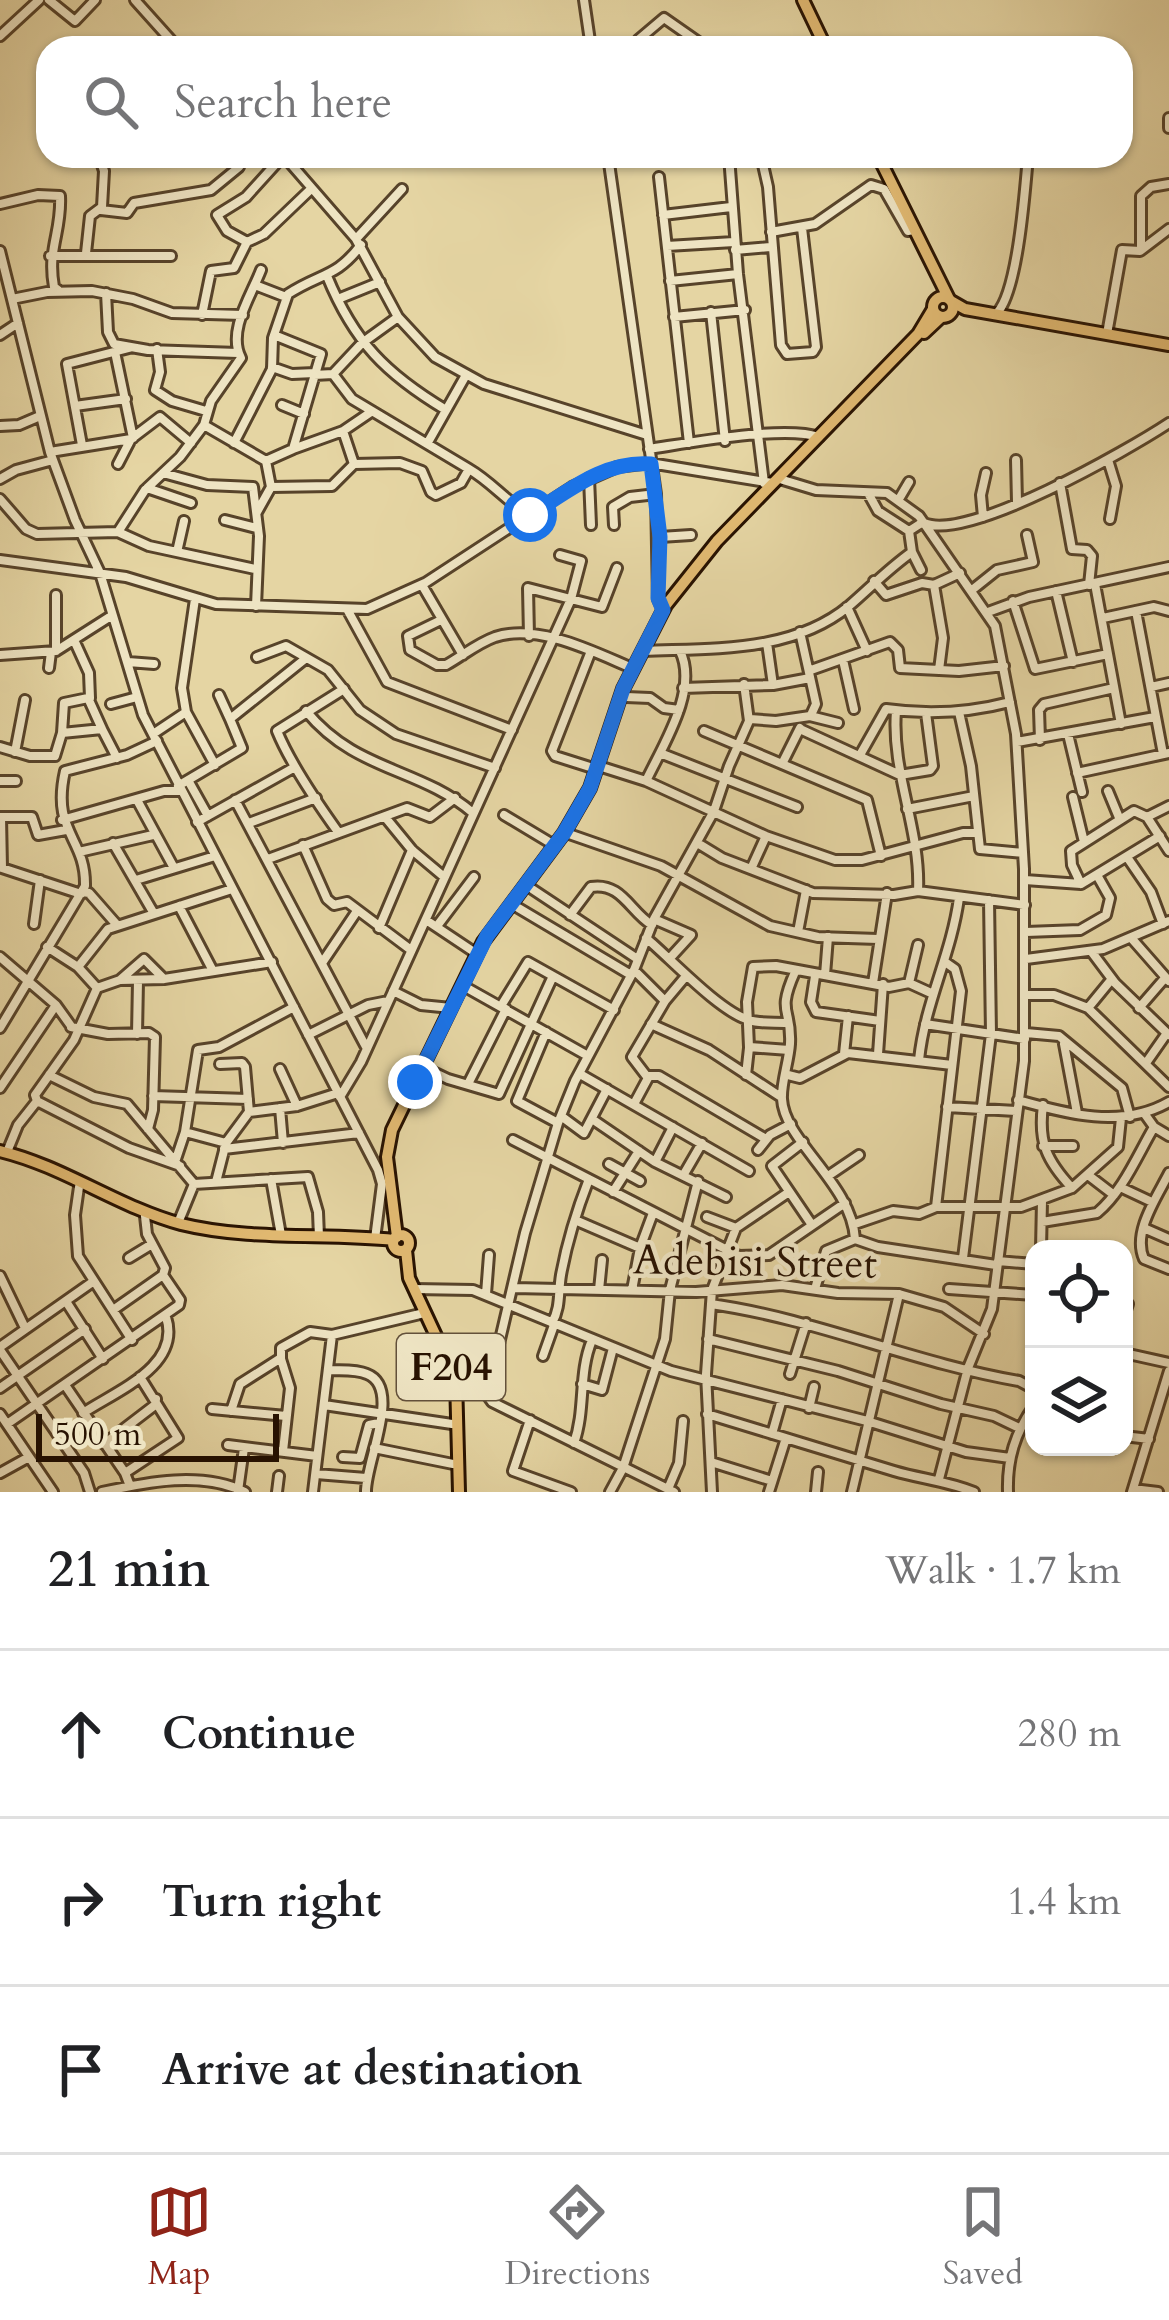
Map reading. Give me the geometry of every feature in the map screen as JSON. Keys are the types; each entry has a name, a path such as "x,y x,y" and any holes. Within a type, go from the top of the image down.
{"main road":[{"path":"803,0 820,36"},
{"path":"884,168 934,273 943,307 1169,345"},
{"name":"F204","path":"394,1240 393,1144 499,927 569,834 601,769 644,651 700,566 943,307"},
{"name":"F204","path":"457,1492 457,1385 394,1240 387,1167 390,1137 497,919 572,820 601,769 632,668 663,610 700,560 943,307"},
{"path":"2,1153 145,1216 205,1233 394,1240"},
{"path":"2,1153 178,1223 281,1235 394,1240"},
{"name":"F204","path":"415,1294 420,1314 457,1385 452,1424 457,1492"}],"street":[{"path":"0,36 39,0"},
{"path":"49,0 75,21 95,0"},
{"path":"135,0 167,36"},
{"path":"584,0 588,36"},
{"path":"643,36 664,18 690,36"},
{"path":"1169,118 1169,128"},
{"path":"101,211 103,168"},
{"path":"86,253 91,216 101,211 127,213 134,203 211,190 238,168"},
{"path":"247,242 227,231 217,215 246,197 272,168"},
{"path":"293,168 358,242 398,317 428,351 466,375 646,435"},
{"path":"610,168 656,494 658,598 663,610"},
{"path":"729,168 758,436 774,482"},
{"path":"763,168 782,351 788,354 813,352 817,347 802,228"},
{"path":"996,314 1004,307 1015,262 1027,168"},
{"path":"659,177 689,443"},
{"path":"1141,250 1141,196 1151,187 1169,184"},
{"path":"771,232 824,219 871,185 884,189 908,231 913,230"},
{"path":"202,315 210,272 234,268 247,242 264,234 311,189"},
{"path":"234,443 272,368 274,335 286,297 341,269 402,189"},
{"path":"0,204 38,195 59,196 50,256 53,290"},
{"path":"663,215 731,207"},
{"path":"1107,334 1122,250 1141,250 1169,230"},
{"path":"667,246 770,247"},
{"path":"0,251 2,279 19,323 52,456 100,573 137,697 179,788 381,1178 394,1240"},
{"path":"50,256 171,256"},
{"path":"118,532 147,488 204,425 206,411 241,358 236,338 261,270"},
{"path":"670,281 738,274"},
{"path":"327,276 362,343 386,370 446,410"},
{"path":"338,298 380,282"},
{"path":"255,285 286,297"},
{"path":"12,299 53,290 106,293 172,313 243,315"},
{"path":"106,293 109,338 114,344 238,353"},
{"path":"674,317 745,310"},
{"path":"711,312 724,441"},
{"path":"272,368 292,374 333,374 362,343 398,317"},
{"path":"0,335 19,323"},
{"path":"274,335 320,352 293,449"},
{"path":"82,445 68,364 130,347"},
{"path":"157,349 160,372 154,390 206,411"},
{"path":"115,352 132,439"},
{"path":"333,374 352,399 370,412 482,477 506,502 530,515"},
{"path":"428,444 466,375"},
{"path":"76,406 126,399"},
{"path":"282,405 304,414"},
{"path":"266,461 343,431 370,412"},
{"path":"0,426 19,425 40,416"},
{"path":"118,464 132,439 160,417 190,443"},
{"path":"909,531 923,522 940,527 983,517 1108,460 1169,423"},
{"path":"204,425 266,461 271,487 256,513"},
{"path":"343,431 355,464"},
{"path":"650,449 805,432 819,437"},
{"path":"0,479 82,445 132,439"},
{"path":"1016,460 1017,502"},
{"path":"1108,460 1116,486 1110,519"},
{"path":"271,487 332,486 355,464 400,463 425,474 430,492 436,495 461,483 469,469"},
{"path":"0,560 126,577 195,599 367,609 422,584 589,478 631,464 651,463 816,490 887,493 923,522 988,612 1004,666 1017,742 1026,932 1026,1036 993,1291 939,1479"},
{"path":"983,517 980,495 986,472"},
{"path":"163,473 207,485 253,487 260,536 256,606"},
{"path":"589,478 591,525"},
{"path":"899,499 908,482"},
{"path":"1060,483 1072,549 1087,550 1092,556 1092,584 1103,618 1121,724"},
{"path":"147,488 191,503"},
{"path":"868,493 878,511 909,531 921,570"},
{"path":"614,525 614,507 619,503 656,494"},
{"path":"0,499 32,533 118,532 149,546 255,569"},
{"path":"225,520 256,528"},
{"path":"177,552 184,521"},
{"path":"660,537 691,535"},
{"path":"972,590 997,570 1033,562 1027,535"},
{"path":"644,651 766,643 800,632 847,607 912,552"},
{"path":"249,1112 339,1095 367,1048 571,599 581,561 560,555"},
{"path":"988,612 1013,601 1169,567"},
{"path":"529,636 528,588 602,607 617,568"},
{"path":"874,581 886,595 934,585 960,573"},
{"path":"422,584 464,655"},
{"path":"934,585 943,638 940,670"},
{"path":"1056,591 1072,662"},
{"path":"49,668 56,595"},
{"path":"195,599 182,681 187,712 215,765"},
{"path":"1013,601 1032,667 1108,654"},
{"path":"847,607 867,651"},
{"path":"1103,618 1164,607 1169,611"},
{"path":"347,609 387,682 512,730"},
{"path":"1077,773 1166,753 1136,611"},
{"path":"0,656 53,651 111,616"},
{"path":"442,620 408,636 410,650 440,666 501,635 552,638 632,668"},
{"path":"782,764 816,704 800,632"},
{"path":"74,640 89,673 90,698 117,758"},
{"path":"766,643 773,685"},
{"path":"683,688 773,685 893,643 899,668 1004,666"},
{"path":"257,657 282,646 328,670 361,710 396,734 495,768"},
{"path":"646,782 679,710 686,664 680,650"},
{"path":"591,652 552,751 561,758 646,782 766,836 835,860 862,860 977,833"},
{"path":"230,719 305,658"},
{"path":"843,660 854,709"},
{"path":"128,662 154,664"},
{"path":"1151,687 1169,683"},
{"path":"744,685 750,719"},
{"path":"1040,740 1039,710 1044,704 1114,688"},
{"path":"338,832 295,767 277,729 344,689"},
{"path":"0,879 0,817 32,817 38,835 179,788 242,748 219,695"},
{"path":"110,704 137,697"},
{"path":"626,697 650,698 664,708 679,710"},
{"path":"0,747 55,756 64,703 90,698"},
{"path":"15,752 25,700"},
{"path":"860,754 886,709 959,712 1010,702"},
{"path":"306,711 364,759 455,798 472,814"},
{"path":"896,711 900,775 915,847 918,891"},
{"path":"0,1028 31,982 86,879 79,852 64,825 60,794 64,771 117,758 155,738 187,712"},
{"path":"959,712 981,850 1023,853"},
{"path":"804,721 900,775 934,766 926,713"},
{"path":"1017,742 1155,717"},
{"path":"750,719 838,723"},
{"path":"487,1395 546,1157 560,1119 653,922 714,811 750,719"},
{"path":"62,733 102,730"},
{"path":"704,730 869,802 881,856"},
{"path":"1068,734 1084,842"},
{"path":"660,753 797,807"},
{"path":"197,822 295,767"},
{"path":"0,781 16,781"},
{"path":"189,782 208,816"},
{"path":"1108,790 1120,820"},
{"path":"907,809 974,796"},
{"path":"249,823 316,798"},
{"path":"268,859 407,808 429,817 455,798"},
{"path":"137,800 174,868"},
{"path":"235,800 367,1048"},
{"path":"1147,817 1169,806"},
{"path":"1081,884 1070,857 1084,842 1137,810 1169,851"},
{"path":"504,815 554,845"},
{"path":"385,817 412,850 443,876"},
{"path":"569,834 639,856 741,906 766,924 828,938 878,940"},
{"path":"79,852 154,835"},
{"path":"752,869 766,836"},
{"path":"1024,880 1081,884 1160,836"},
{"path":"113,844 153,912"},
{"path":"698,844 806,890 918,891 1025,905"},
{"path":"304,845 327,899 334,905 346,902 411,950"},
{"path":"379,928 412,850"},
{"path":"136,880 216,856"},
{"path":"1026,959 1091,951 1133,940 1166,923 1127,857"},
{"path":"2,868 89,892 115,921"},
{"path":"1026,932 1080,931 1106,915 1110,898 1097,875"},
{"path":"436,926 474,877"},
{"path":"34,924 40,880"},
{"path":"570,915 591,886 605,885 626,898 635,916 691,935 670,958"},
{"path":"529,887 636,958"},
{"path":"78,967 115,921 232,889"},
{"path":"797,932 806,890"},
{"path":"878,1054 878,940 887,893"},
{"path":"919,1060 932,992 954,935 958,898"},
{"path":"963,1258 991,1034 989,901"},
{"path":"179,906 213,971"},
{"path":"515,906 632,973 665,1001"},
{"path":"321,964 357,910"},
{"path":"426,920 477,954"},
{"path":"570,940 581,922"},
{"path":"646,938 686,976 747,1020 787,1023"},
{"path":"828,938 813,1009 880,1022"},
{"path":"1133,940 1167,979 1139,1008"},
{"path":"909,983 918,945"},
{"path":"47,947 78,967 97,988"},
{"path":"1091,951 1112,980 1168,1034 1146,1063"},
{"path":"164,979 144,959 120,980 97,988 74,1040 34,1095 37,1101 129,1148 178,1163"},
{"path":"1,961 31,982 76,1028 155,1037 148,1130"},
{"path":"120,980 164,979 272,962"},
{"path":"468,1084 528,962 614,1010"},
{"path":"936,1207 961,983 955,969 945,962"},
{"path":"746,1075 753,967 776,966 878,984 909,983 932,992"},
{"path":"781,1097 789,1051 782,1004 795,971"},
{"path":"427,1069 499,1094 553,976"},
{"path":"686,976 665,1001 632,1060 648,1076 659,1076 766,1139"},
{"path":"1088,1008 1112,980"},
{"path":"137,1034 138,981"},
{"path":"467,988 588,1055"},
{"path":"1025,995 1058,996 1088,1008 1169,1087"},
{"path":"308,1035 391,996 451,1008"},
{"path":"0,1088 56,1005"},
{"path":"178,1163 194,1097 198,1050 219,1047 294,1007"},
{"path":"844,1054 848,1016"},
{"path":"651,1024 709,1050 781,1097 791,1124 845,1203 855,1239"},
{"path":"854,1224 891,1211 924,1214 936,1207 1005,1210 1042,1201 1072,1188 1120,1145 1126,1118 1122,1088 1063,1040 925,1024"},
{"path":"546,1032 517,1101 584,1132 607,1089"},
{"path":"1063,1040 1077,1113"},
{"path":"749,1048 789,1051"},
{"path":"788,1076 800,1078 844,1054 952,1065"},
{"path":"216,1182 225,1146 249,1112 245,1067 242,1063 220,1064"},
{"path":"280,1069 297,1106"},
{"path":"580,1074 749,1171"},
{"path":"49,1075 94,1097 127,1105 194,1184"},
{"path":"634,1104 648,1076"},
{"path":"153,1096 248,1099"},
{"path":"2,1153 37,1101"},
{"path":"947,1107 1043,1106 1126,1118 1169,1102"},
{"path":"1043,1106 1042,1147 1072,1188"},
{"path":"280,1108 283,1143"},
{"path":"1144,1113 1169,1136"},
{"path":"592,1119 655,1162 726,1197"},
{"path":"758,1150 766,1139 791,1124"},
{"path":"655,1162 673,1127"},
{"path":"1042,1222 1097,1213 1117,1191 1154,1127"},
{"path":"185,1132 225,1146 359,1133"},
{"path":"513,1140 747,1258 770,1255 845,1203"},
{"path":"803,1142 771,1165 812,1225"},
{"path":"684,1174 702,1143"},
{"path":"1042,1147 1073,1146"},
{"path":"614,1192 639,1151"},
{"path":"828,1176 859,1155"},
{"path":"609,1164 640,1181"},
{"path":"1169,1173 1165,1190 1151,1202 1140,1244 1142,1257 1169,1269"},
{"path":"1088,1175 1151,1202"},
{"path":"194,1184 308,1177 319,1237"},
{"path":"271,1178 281,1235"},
{"path":"543,1356 589,1179"},
{"path":"610,1492 623,1468 656,1366 698,1181"},
{"path":"178,1223 194,1184"},
{"path":"79,1187 77,1250 132,1340"},
{"path":"712,1492 706,1378 712,1290 736,1228 789,1192"},
{"path":"1041,1240 1042,1201"},
{"path":"632,1290 653,1213"},
{"path":"113,1310 163,1275 165,1268 145,1216"},
{"path":"707,1217 736,1228"},
{"path":"575,1220 640,1248"},
{"path":"1146,1229 1169,1239"},
{"path":"815,1289 826,1251 855,1239 878,1247 1025,1264"},
{"path":"129,1258 152,1244"},
{"path":"486,1294 489,1256"},
{"path":"599,1290 602,1260"},
{"path":"7,1424 166,1317 180,1300 163,1275"},
{"path":"0,1276 26,1328"},
{"path":"90,1492 83,1473 0,1349 94,1281"},
{"name":"Adebisi Street","path":"514,1288 775,1286 899,1294 944,1307 984,1334"},
{"path":"415,1294 457,1287 486,1294 656,1366 985,1456 1010,1458"},
{"path":"950,1289 1025,1294"},
{"path":"852,1492 899,1294"},
{"path":"67,1303 104,1359"},
{"path":"711,1304 806,1323 1025,1385"},
{"path":"284,1451 290,1388 280,1348 306,1333 332,1335 420,1314"},
{"path":"83,1413 163,1357 171,1332 166,1317"},
{"path":"790,1374 806,1323"},
{"path":"0,1388 85,1329"},
{"path":"314,1492 332,1335"},
{"path":"708,1339 838,1370 1010,1421 1019,1428"},
{"path":"574,1443 592,1340"},
{"path":"582,1384 602,1390 613,1348"},
{"path":"1133,1356 1169,1367 1132,1491 1158,1492"},
{"path":"231,1411 240,1384 281,1358"},
{"path":"327,1370 360,1372 375,1379 384,1401 371,1444 366,1492"},
{"path":"125,1473 178,1438 140,1376"},
{"path":"64,1385 135,1488"},
{"path":"457,1385 487,1395 492,1402 671,1491 683,1421"},
{"path":"809,1408 814,1387"},
{"path":"104,1444 155,1405 155,1399"},
{"path":"772,1434 782,1399"},
{"path":"323,1406 452,1424"},
{"path":"212,1409 286,1416"},
{"path":"0,1414 53,1492"},
{"path":"707,1414 974,1492"},
{"path":"1008,1492 1010,1458 1025,1419"},
{"path":"530,1420 512,1469 571,1492"},
{"path":"1133,1437 1149,1439"},
{"path":"711,1462 771,1486 786,1438"},
{"path":"228,1444 317,1456"},
{"path":"344,1457 359,1458 371,1444"},
{"path":"371,1444 453,1464"},
{"path":"109,1491 178,1480 240,1491 244,1448"},
{"path":"0,1473 29,1457"},
{"path":"816,1492 818,1472"},
{"path":"316,1474 366,1478"},
{"path":"277,1492 279,1476"}],"route":[{"path":"415,1082 497,919 564,833 590,788 623,689 663,610 658,598 660,537 651,464 631,464 589,478 530,515"}]}
